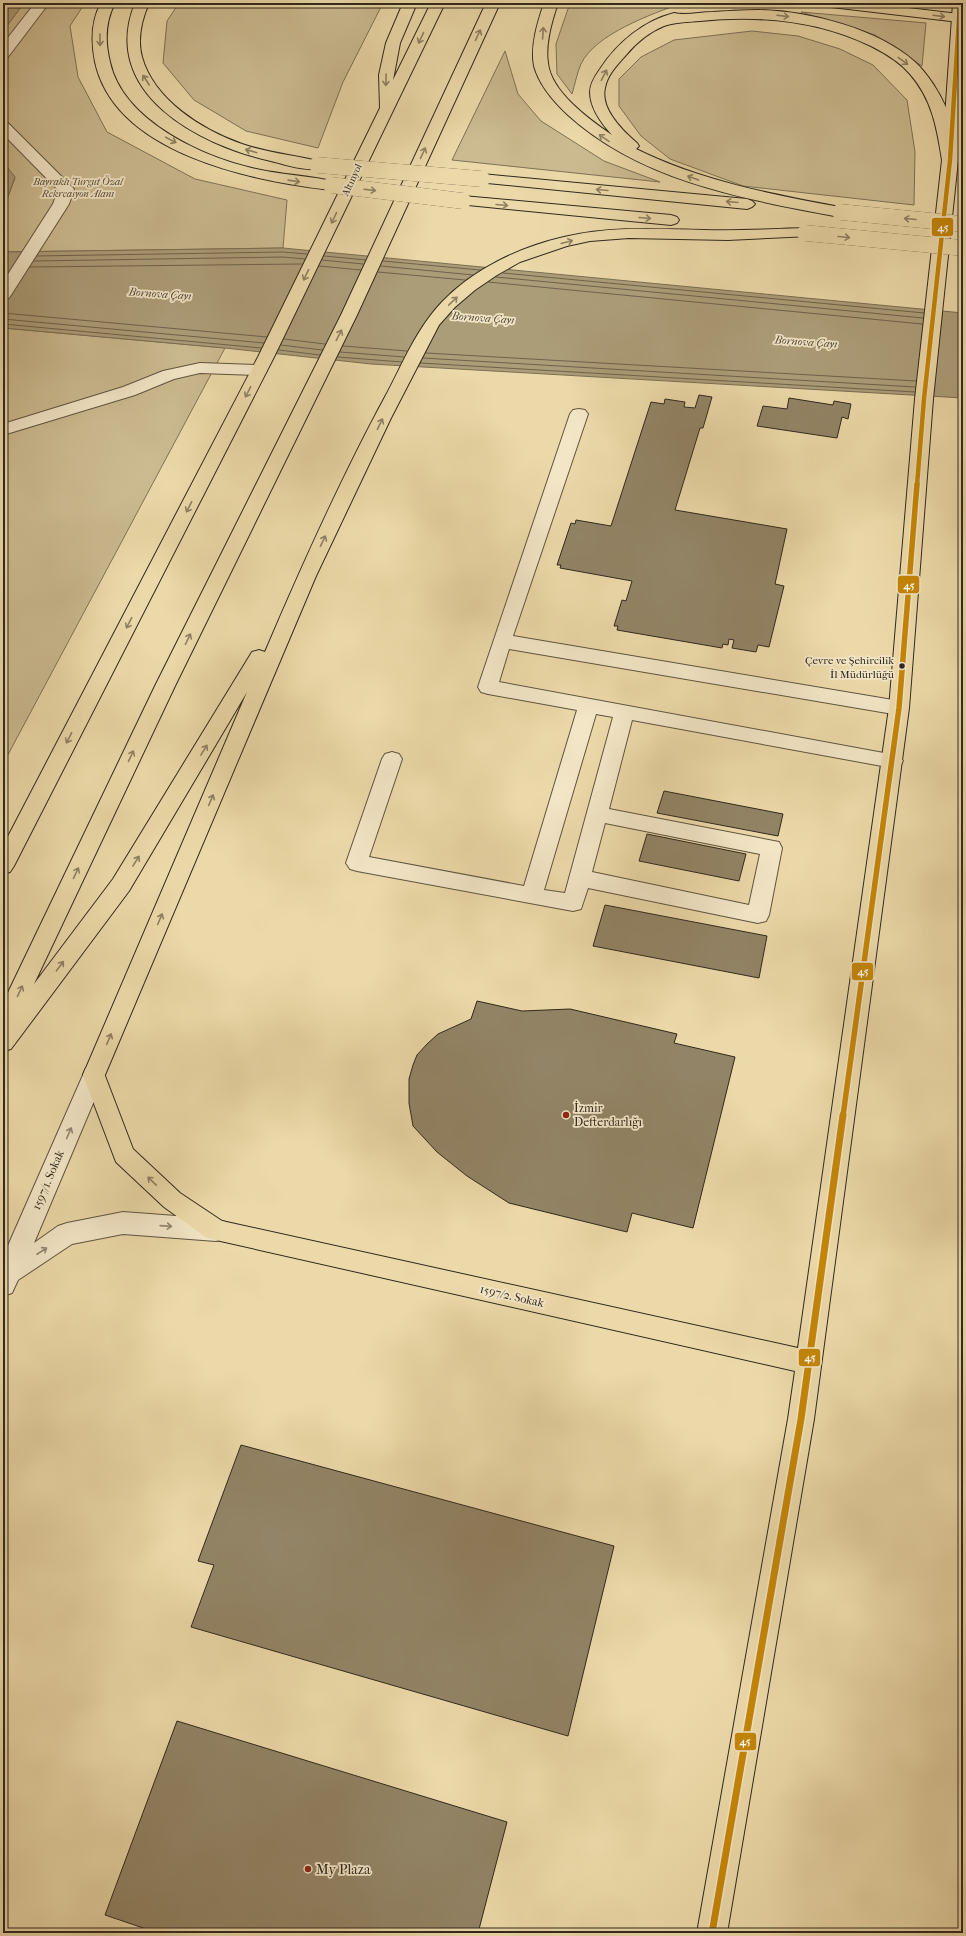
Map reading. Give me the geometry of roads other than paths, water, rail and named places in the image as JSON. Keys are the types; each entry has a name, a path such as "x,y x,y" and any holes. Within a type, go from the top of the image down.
{"main road":[{"path":"108,3 104,8 100,24 101,58 108,79 120,101 143,122 169,140 223,164 291,181 471,202 963,248"},
{"path":"142,3 136,17 134,41 135,56 144,78 161,99 180,117 205,133 235,147 273,158 317,165 963,224"},
{"path":"386,111 386,75 393,43 410,3"},
{"name":"Altınyol","path":"3,866 263,364 438,3"},
{"path":"3,1026 165,686 349,315 492,3"},
{"path":"551,3 543,27 540,65 554,92 589,127 610,142 651,161 698,179 752,195 840,212"},
{"path":"651,161 620,136 602,112 597,90 604,72 621,50 633,38 661,22 703,9 745,3"},
{"path":"830,3 959,18"},
{"path":"712,1933 809,1362 899,708 924,399 950,160 960,3"},
{"path":"661,22 696,16 732,13 771,15 813,20 879,44 911,66 940,110 950,160"},
{"path":"216,1230 172,1200 124,1155 94,1075 306,576 382,418 432,323 458,296 488,274 514,259 541,249 574,240 614,234 654,233 717,235 805,233"},
{"path":"3,1042 121,885 221,722 306,576"},
{"name":"1597/2. Sokak","path":"216,1230 809,1362"}],"street":[{"path":"3,54 42,3"},
{"path":"3,126 66,189 61,204 3,294"},
{"path":"3,430 129,391 169,375 200,368 263,364"},
{"path":"579,414 502,641 488,687 892,761"},
{"path":"502,641 899,708"},
{"path":"532,896 588,706"},
{"path":"392,759 357,863 573,903 624,712"},
{"path":"580,878 758,915 772,848 597,814"},
{"name":"1597/1. Sokak","path":"6,1278 94,1075"},
{"path":"6,1278 68,1234 123,1223 216,1230"}],"water":[{"path":"3,3 24,3 3,31"},
{"path":"3,162 15,177 3,210"},
{"name":"Bornova Çayı","path":"283,248 963,313 963,398 371,364 225,348 3,328 3,252"}],"place":[{"name":"Çevre ve Şehircilik İl Müdürlüğü","path":"902,666"},
{"name":"İzmir Defterdarlığı","path":"566,1115"},
{"name":"My Plaza","path":"308,1869"}],"park label":[{"name":"Bayraklı Turgut Özal Rekreasyon Alanı","path":"78,188"}]}
